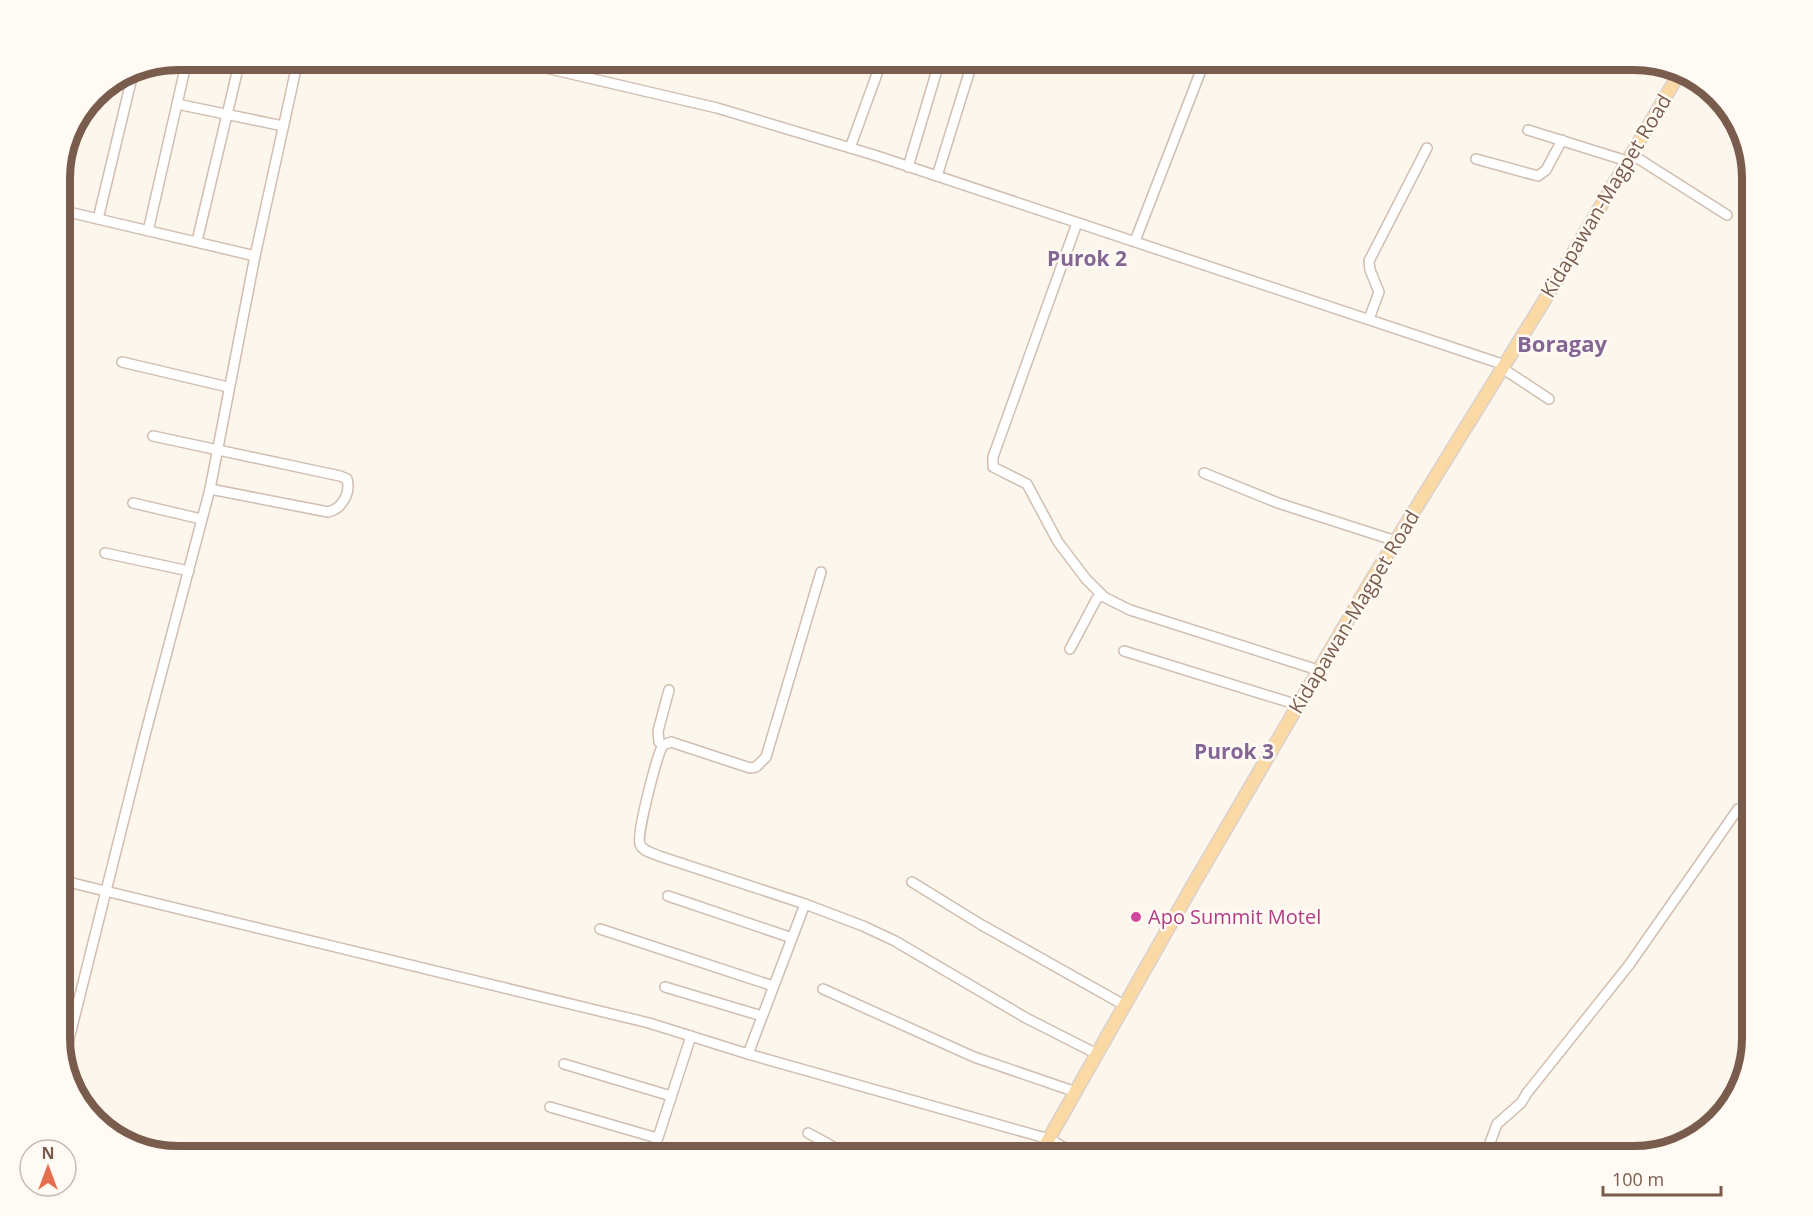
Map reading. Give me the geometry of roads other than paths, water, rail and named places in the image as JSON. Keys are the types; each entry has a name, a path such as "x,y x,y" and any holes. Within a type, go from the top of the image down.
{"main road":[{"name":"Kidapawan-Magpet Road","path":"1045,1146 1318,670 1676,79"}],"street":[{"path":"908,167 937,70"},
{"path":"937,176 970,70"},
{"path":"1135,241 1201,70"},
{"path":"148,231 185,71"},
{"path":"197,241 237,71"},
{"path":"71,1030 210,489 228,387 296,71"},
{"path":"558,71 717,108 850,148 1135,241 1503,366 1549,399"},
{"path":"850,148 878,71"},
{"path":"98,219 131,82"},
{"path":"177,104 283,126"},
{"path":"1528,130 1629,158 1727,215"},
{"path":"1476,159 1538,176 1546,170 1562,140"},
{"path":"1369,319 1379,292 1370,270 1369,261 1427,148"},
{"path":"71,213 255,256"},
{"path":"1077,223 992,462 993,467 1027,484 1058,542 1086,579 1101,594 1130,610 1318,670"},
{"path":"122,362 228,387"},
{"path":"153,436 340,476 347,479 348,489 341,504 328,512 210,489"},
{"path":"1204,473 1278,503 1396,541"},
{"path":"133,503 201,519"},
{"path":"105,553 189,571"},
{"path":"663,745 671,742 745,767 756,767 761,763 766,757 821,572"},
{"path":"1070,649 1101,594"},
{"path":"1124,651 1298,705"},
{"path":"663,745 659,742 658,731 669,690"},
{"path":"663,745 640,825 639,843 643,849 863,926 895,941 1026,1018 1097,1054"},
{"path":"1489,1146 1500,1119 1521,1103 1571,1036 1629,965 1738,809"},
{"path":"912,882 980,924 1124,1005"},
{"path":"71,883 649,1023 1049,1139 1061,1146"},
{"path":"668,896 792,938"},
{"path":"748,1053 805,904"},
{"path":"600,929 773,986"},
{"path":"665,987 762,1016"},
{"path":"823,989 974,1057 1076,1092"},
{"path":"655,1146 691,1036"},
{"path":"564,1064 671,1096"},
{"path":"550,1107 657,1138"},
{"path":"808,1133 832,1146"}],"place":[{"name":"Apo Summit Motel","path":"1136,917"}],"district":[{"name":"Purok 2","path":"1087,259"},
{"name":"Boragay","path":"1562,344"},
{"name":"Purok 3","path":"1234,752"}]}
